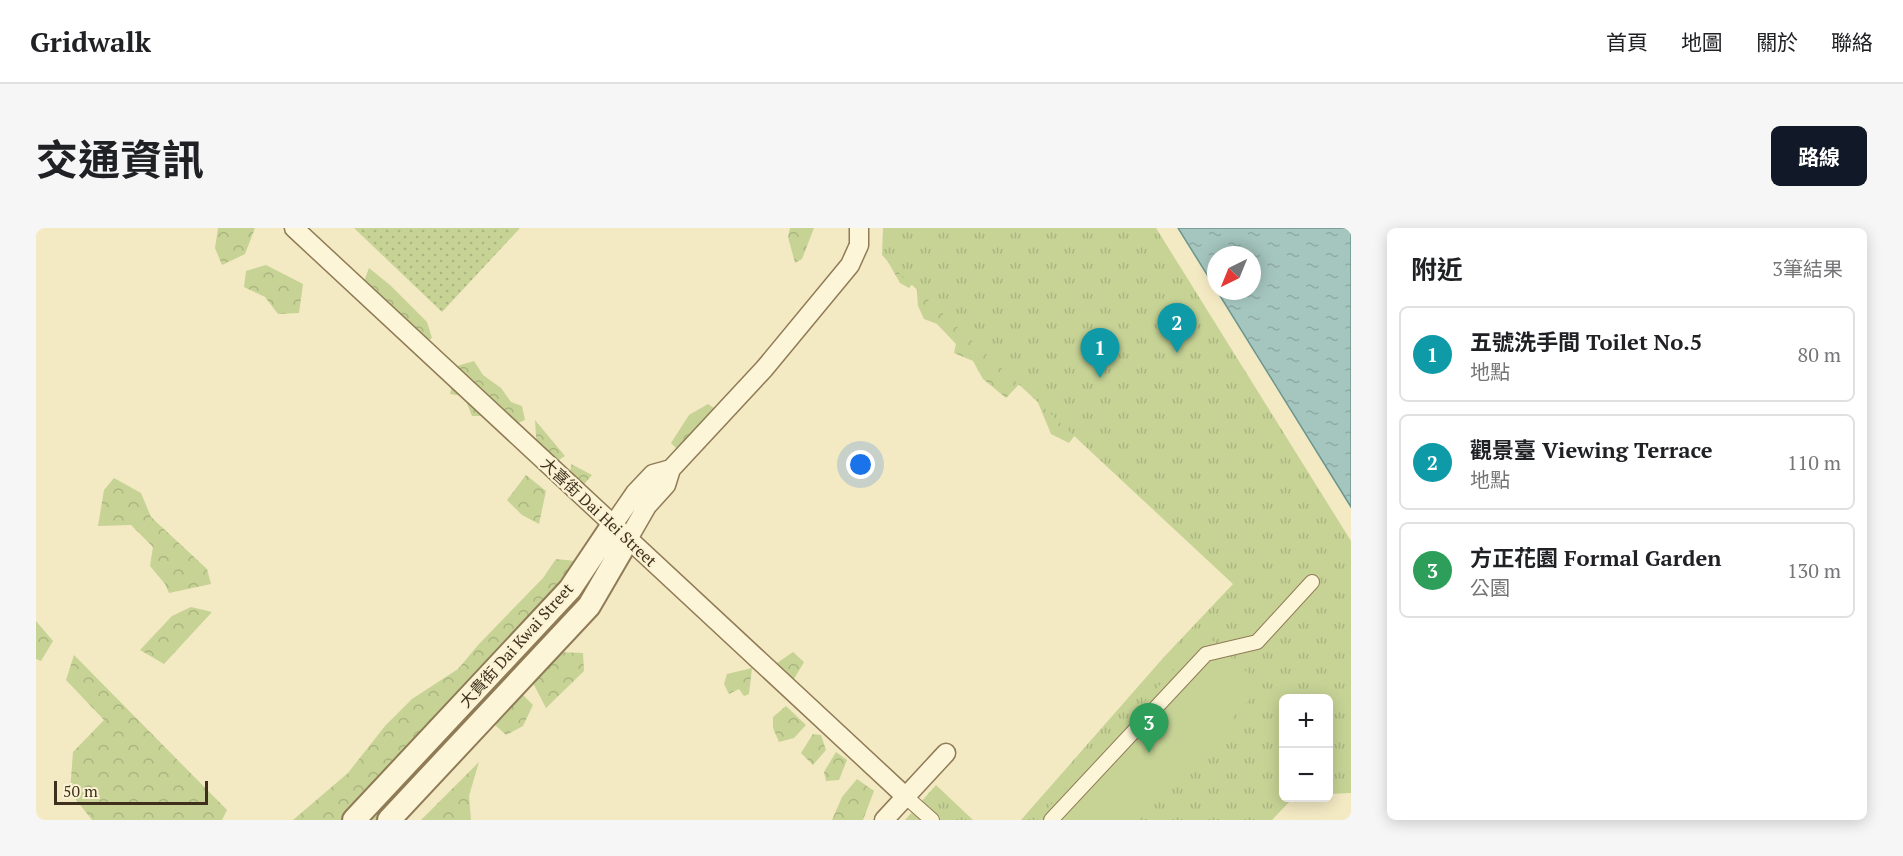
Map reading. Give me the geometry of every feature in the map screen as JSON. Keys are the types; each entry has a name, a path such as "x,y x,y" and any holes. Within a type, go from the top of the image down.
{"street":[{"name":"大喜街 Dai Hei Street","path":"294,228 905,796"},
{"name":"大貴街 Dai Kwai Street","path":"389,820 589,606 635,493 653,474 671,469 764,369 850,266 859,245 859,228"},
{"name":"大貴街 Dai Kwai Street","path":"354,820 621,532"},
{"path":"1051,820 1206,654 1257,642 1312,582"},
{"path":"884,820 946,753"},
{"path":"905,796 932,820"}],"green space":[{"path":"218,228 255,228 245,254 222,265 215,248"},
{"path":"354,228 520,228 442,312"},
{"path":"790,228 814,228 802,259 795,263 788,237"},
{"path":"883,228 1156,228 1351,541 1351,793 1333,794 1333,694 1279,694 1279,802 1289,802 1272,820 1021,820 1164,657 1233,584 882,255"},
{"path":"966,228 982,259 1000,254 999,228 1001,228 1014,275 1052,326 1079,345 1087,355 1106,357 1099,334 1081,312 1099,301 1113,333 1132,351 1136,366 1081,377 1022,299 1006,303 1037,346 1017,349 1017,359 1049,381 1084,423 1069,443 1051,434 1027,376 1006,398 983,379 973,361 954,353 956,344 937,324 924,319 918,306 916,280 909,288 900,283 883,253 941,254"},
{"path":"266,265 303,284 299,313 278,314 265,297 244,287 246,271"},
{"path":"369,268 390,285 427,322 432,338 411,351 396,330 359,303"},
{"path":"474,361 483,375 501,388 511,402 522,406 525,420 502,429 488,416 472,416 464,396 450,394 457,366"},
{"path":"708,404 723,414 710,430 705,448 685,457 671,443 689,415"},
{"path":"535,420 565,456 542,471 536,436"},
{"path":"571,464 592,475 573,497 569,493"},
{"path":"526,475 546,491 539,524 522,515 507,500"},
{"path":"114,478 141,493 151,517 207,569 211,584 169,593 165,584 150,566 153,547 131,525 98,526 104,490"},
{"path":"556,559 585,562 480,688 475,724 388,820 293,820 348,773 385,726 412,699 458,669 543,578"},
{"path":"191,607 212,612 164,664 140,650 172,616"},
{"path":"36,621 53,641 41,661 36,659"},
{"path":"1206,634 1262,686 1139,820 1037,820"},
{"path":"557,652 583,653 584,671 546,708 531,679"},
{"path":"793,652 804,662 794,679 778,669 777,663"},
{"path":"74,655 227,810 222,820 92,820 70,792 73,752 104,720 66,680"},
{"path":"752,668 749,694 744,696 739,689 729,694 724,684 727,674"},
{"path":"522,694 533,705 523,726 506,735 494,724"},
{"path":"786,706 806,725 794,738 779,742 773,728 773,717"},
{"path":"813,734 821,735 826,750 813,765 801,753"},
{"path":"836,752 847,760 839,780 826,781 824,772"},
{"path":"479,762 469,796 471,820 421,820"},
{"path":"857,779 874,791 863,820 832,820 842,797"},
{"path":"936,785 973,820 905,820"}],"water":[{"path":"1178,228 1351,228 1351,507 1223,300 1261,300 1261,246 1207,246 1207,275"}],"place":[{"name":"觀景臺 Viewing Terrace","path":"1177,353"},
{"name":"五號洗手間 Toilet No.5","path":"1100,378"},
{"name":"方正花園 Formal Garden","path":"1149,753"}]}
